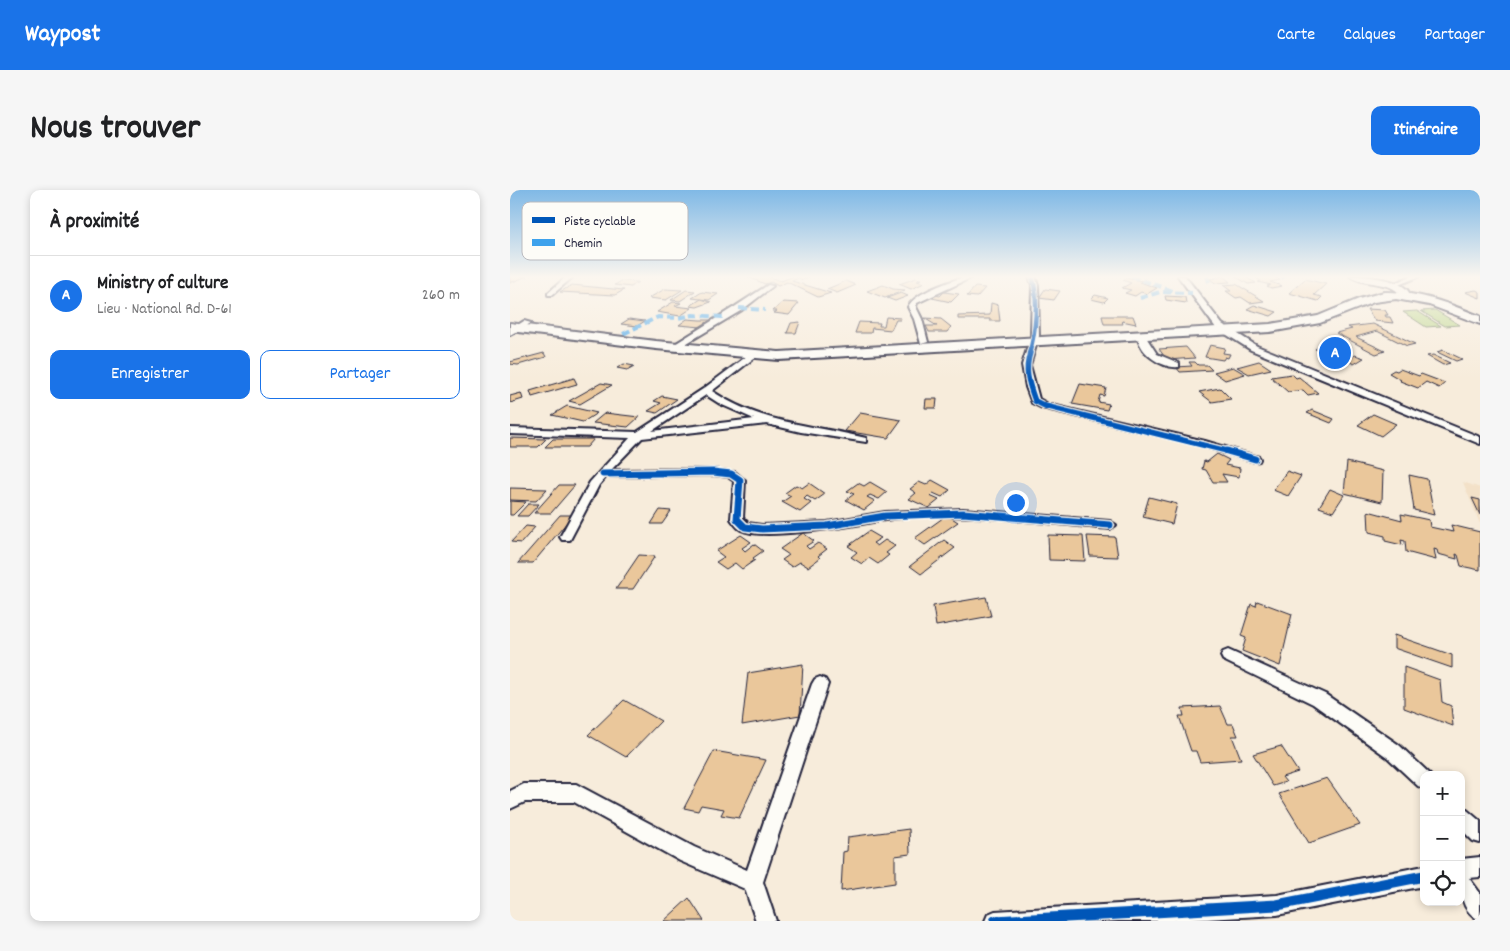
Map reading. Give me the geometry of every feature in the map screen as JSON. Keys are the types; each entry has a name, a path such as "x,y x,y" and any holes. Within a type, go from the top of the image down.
{"highway":[{"path":"678,344 803,350 924,342 1222,329 1300,324 1343,310"},
{"path":"1454,310 1480,320"},
{"path":"515,326 678,344 754,355 802,356 1033,338 1141,336 1222,329"}],"street":[{"path":"678,344 735,310"},
{"path":"914,310 924,342"},
{"path":"1034,310 1033,338 1026,365 1030,388 1035,401 1046,406 1201,443 1255,459"},
{"path":"1207,310 1222,329 1254,348 1296,367 1480,441"},
{"path":"1141,336 1153,357 1176,365"},
{"path":"566,537 584,501 603,474 639,435 706,391 754,355"},
{"path":"706,391 722,404 766,421 862,440"},
{"path":"510,431 639,435 766,421"},
{"path":"603,474 713,472 731,474 740,480 737,519 745,527 827,526 885,516 935,513 964,513 1110,525"},
{"path":"1228,656 1319,698 1393,751 1420,776"},
{"path":"766,921 753,882 820,684"},
{"path":"510,800 524,793 576,793 687,854 753,882"},
{"path":"1465,820 1480,834"},
{"path":"1465,869 1480,867"},
{"path":"995,921 1277,905 1420,877"},
{"path":"1465,889 1480,910"}],"shaded area":[{"path":"1463,482 1480,488 1480,524"}],"green space":[{"path":"1435,310 1460,325 1445,326 1421,311"},
{"path":"1417,311 1441,326 1426,327 1403,312"}],"building":[{"path":"660,310 689,310 680,316 657,312"},
{"path":"793,310 789,315 774,313 777,311 773,311"},
{"path":"990,310 999,310 1000,321 990,321 990,319 958,319 958,316 990,315"},
{"path":"1251,310 1277,312 1271,316"},
{"path":"1368,310 1385,310 1388,315 1385,315 1386,317 1390,317 1393,323 1375,321"},
{"path":"1102,316 1133,316 1136,324 1122,321 1123,324 1104,324"},
{"path":"886,317 901,318 896,320 891,330 872,328 871,333 855,333 859,322 880,323 879,326 884,326"},
{"path":"924,318 941,319 951,327 947,332 929,332 926,326 937,326"},
{"path":"629,319 645,321 637,326 621,324"},
{"path":"687,319 711,320 701,327 679,325"},
{"path":"800,322 796,333 787,333 791,323"},
{"path":"1373,324 1415,344 1407,346 1377,331 1356,337 1385,351 1376,354 1336,333 1352,329 1348,327"},
{"path":"1329,341 1339,345 1334,347 1347,352 1343,355 1351,358 1355,355 1364,358 1354,364 1338,356 1336,358 1315,349"},
{"path":"1210,345 1225,348 1223,353 1230,354 1228,358 1225,357 1223,360 1205,357"},
{"path":"1186,347 1195,358 1167,360 1159,349"},
{"path":"1443,350 1462,359 1456,361 1437,352"},
{"path":"544,353 546,357 518,365 510,364 510,362"},
{"path":"1433,355 1450,363 1443,365 1427,356"},
{"path":"1259,361 1271,369 1249,374 1237,367"},
{"path":"1189,362 1207,365 1212,370 1180,372 1176,367 1192,366"},
{"path":"624,364 634,366 627,370 617,368"},
{"path":"1233,367 1245,374 1225,380 1214,372"},
{"path":"1400,369 1445,383 1439,388 1426,382 1418,388 1400,381 1389,373"},
{"path":"1292,374 1296,378 1299,377 1318,393 1308,395 1303,390 1288,392 1271,377"},
{"path":"574,378 577,384 532,397 530,391"},
{"path":"601,383 612,385 580,404 569,401"},
{"path":"1080,384 1106,388 1104,396 1100,395 1098,402 1109,404 1107,410 1072,404"},
{"path":"1220,388 1231,399 1212,402 1199,392"},
{"path":"521,393 523,399 510,403 510,396"},
{"path":"662,396 677,399 657,413 648,411 661,403 654,401"},
{"path":"926,399 937,399 936,408 925,408"},
{"path":"567,406 597,413 583,422 552,415"},
{"path":"1312,410 1334,419 1331,423 1307,413"},
{"path":"605,413 639,417 628,427 593,423"},
{"path":"860,413 901,420 888,438 845,431"},
{"path":"1373,414 1396,424 1381,436 1358,425"},
{"path":"510,438 546,439 538,447 510,447"},
{"path":"553,439 594,439 587,447 545,447"},
{"path":"1217,454 1229,460 1225,465 1240,468 1239,477 1222,474 1227,482 1213,482 1206,470 1202,469 1204,461 1207,462"},
{"path":"1347,462 1383,471 1382,502 1344,493"},
{"path":"1287,471 1301,476 1288,496 1273,490"},
{"path":"1409,475 1427,479 1434,515 1414,510"},
{"path":"932,480 950,490 942,497 933,493 930,496 939,500 929,508 909,499 916,493 910,489 919,482 926,485"},
{"path":"870,482 887,492 879,499 870,495 867,497 875,501 864,510 846,500 854,494 847,491 858,483 864,486"},
{"path":"809,483 825,494 815,501 807,496 804,499 811,503 800,512 782,502 791,496 785,493 796,485 802,488"},
{"path":"559,485 575,485 551,513 534,513"},
{"path":"510,488 547,489 536,501 510,500"},
{"path":"1330,489 1344,495 1333,512 1319,507"},
{"path":"1149,497 1177,504 1172,524 1143,517"},
{"path":"1472,498 1480,500 1480,515"},
{"path":"510,501 526,502 513,515 510,515"},
{"path":"528,504 539,504 528,516 517,516"},
{"path":"660,510 671,511 662,524 651,524"},
{"path":"1368,511 1402,520 1401,514 1429,520 1430,527 1453,532 1451,525 1480,532 1480,570 1461,566 1456,554 1457,559 1438,554 1437,550 1434,549 1436,560 1406,552 1405,541 1401,540 1402,545 1385,541 1385,536 1369,532"},
{"path":"560,515 573,515 533,563 518,563"},
{"path":"947,515 958,522 925,545 915,538"},
{"path":"526,526 535,527 521,543 511,542"},
{"path":"869,531 881,538 873,543 877,546 885,540 895,546 886,553 889,555 878,564 869,558 862,564 851,557 857,552 848,546"},
{"path":"803,533 814,541 806,546 809,549 818,543 827,549 818,556 820,558 808,567 800,562 792,567 782,560 789,555 780,549"},
{"path":"741,535 751,542 742,548 745,551 754,544 763,551 753,558 755,560 742,569 735,563 726,569 716,562 724,557 716,551"},
{"path":"1048,535 1083,536 1085,561 1049,560"},
{"path":"1087,536 1115,537 1118,557 1090,556"},
{"path":"944,540 955,548 921,574 910,566"},
{"path":"639,555 655,556 633,589 616,589"},
{"path":"986,597 991,616 936,626 933,606"},
{"path":"1257,601 1292,614 1280,666 1242,651 1246,638 1241,636 1251,604 1256,606"},
{"path":"1394,635 1452,655 1452,668 1394,648"},
{"path":"803,664 800,715 742,725 748,673"},
{"path":"1404,667 1440,680 1442,702 1451,706 1453,726 1404,708"},
{"path":"624,700 661,721 626,757 588,735"},
{"path":"1220,706 1228,724 1233,724 1238,736 1232,736 1241,759 1200,762 1196,751 1191,751 1179,716 1184,716 1182,708"},
{"path":"1281,746 1298,772 1282,777 1286,782 1273,786 1253,754"},
{"path":"714,751 766,760 739,818 721,815 724,809 701,805 698,811 684,808"},
{"path":"1327,778 1360,825 1309,843 1279,794"},
{"path":"909,829 910,854 895,856 895,883 841,891 843,852 847,851 848,837"},
{"path":"689,898 704,921 664,921"}],"marked path":[{"path":"623,334 658,317 678,318 693,315 724,317"}],"cycle path":[{"path":"1035,310 1035,336 1026,365 1035,401 1045,406 1201,443 1255,459"},
{"path":"603,474 713,472 731,474 740,480 737,519 745,527 762,529 827,526 885,516 935,513 963,513 1110,525"},
{"path":"995,921 1277,905 1420,877"}],"place":[{"name":"Ministry of culture","path":"1335,353"}]}
